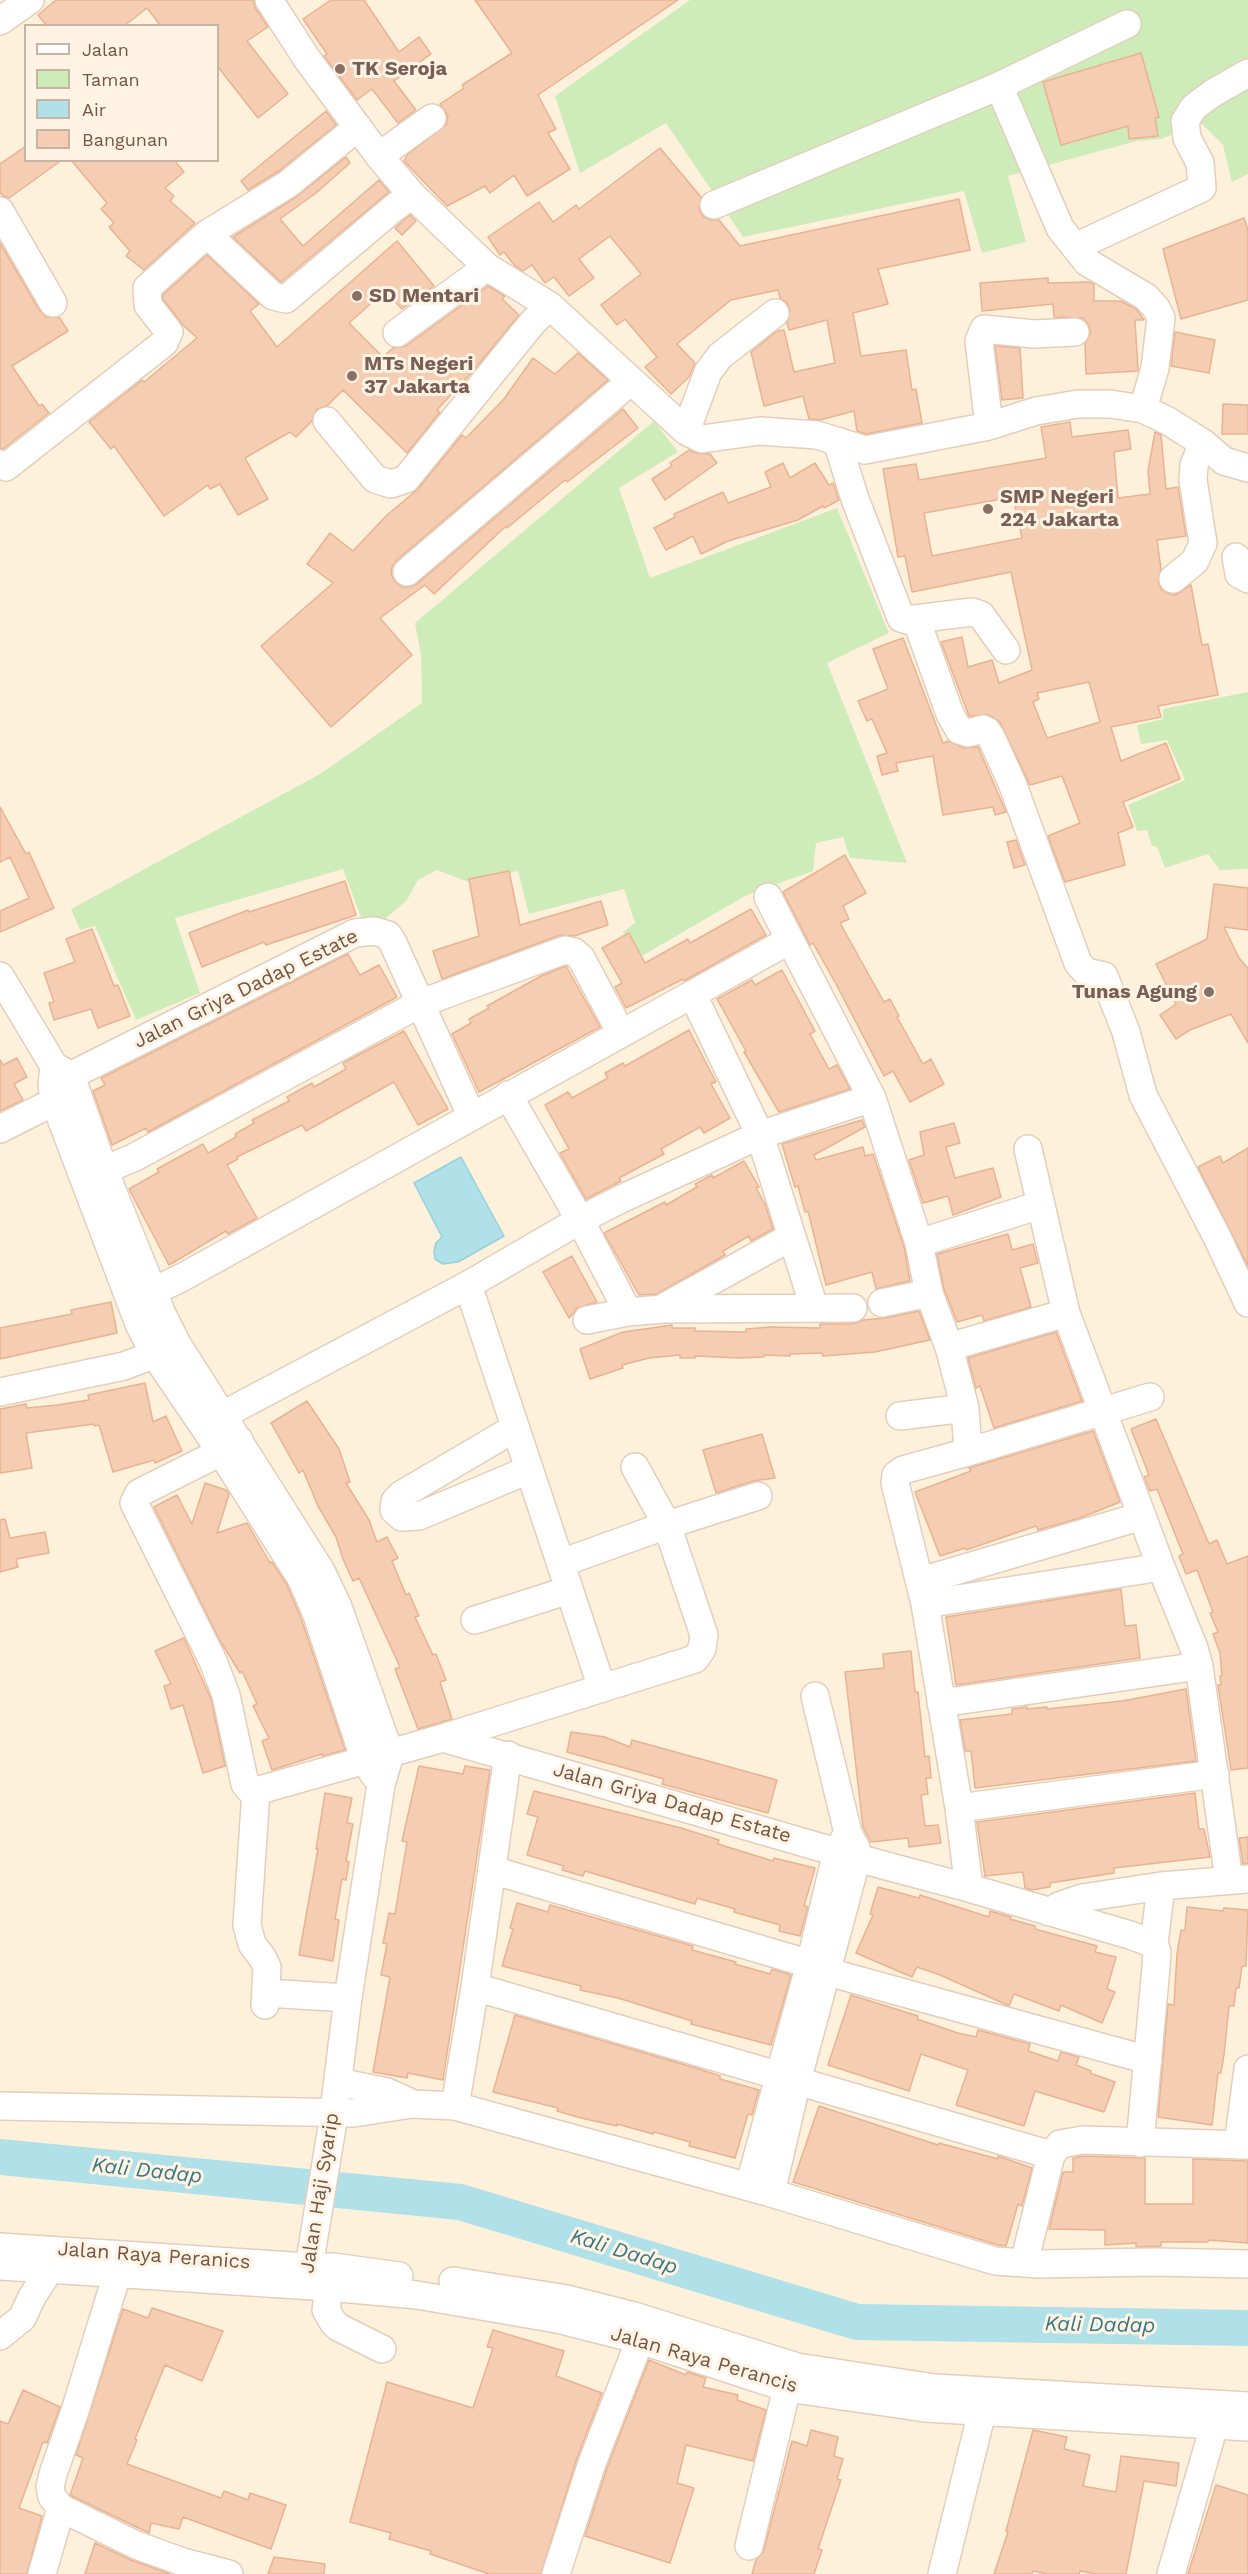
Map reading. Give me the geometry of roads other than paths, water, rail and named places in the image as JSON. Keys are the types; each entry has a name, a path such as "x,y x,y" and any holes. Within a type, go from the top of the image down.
{"street":[{"path":"0,21 30,0"},
{"path":"269,0 307,59 412,195 487,267 550,306 686,431 702,439 760,431 817,435 865,450 989,426 1036,411 1078,404 1110,404 1143,409 1168,421 1203,443 1224,461 1248,468"},
{"path":"714,205 999,86 1127,24"},
{"path":"1075,247 1202,188 1200,163 1187,138 1185,122 1194,107 1212,93 1248,73"},
{"path":"999,86 1060,228 1087,262 1146,297 1161,318 1155,369 1143,409"},
{"path":"380,156 432,118"},
{"path":"0,464 6,467 164,343 169,332 148,305 147,288 207,234 288,184 358,127"},
{"path":"207,234 273,296 286,299 412,195"},
{"path":"0,211 53,303"},
{"path":"397,333 487,267"},
{"path":"327,421 375,479 392,484 406,479 533,322 550,306"},
{"path":"686,431 708,372 720,356 775,313"},
{"path":"989,426 979,341 984,329 1034,334 1075,332"},
{"path":"407,572 631,381"},
{"path":"837,441 855,499 901,618 907,620 972,612 981,615 1006,650"},
{"path":"1173,579 1195,561 1203,543 1193,480 1194,465 1203,443"},
{"path":"916,619 950,714 959,730 968,733 982,729 987,731 992,739 1012,783 1078,963 1086,972 1104,976 1126,1032 1143,1095 1217,1237 1248,1303"},
{"path":"768,897 872,1098 918,1243 929,1293 949,1347 965,1408 968,1452"},
{"name":"Jalan Griya Dadap Estate","path":"0,1129 61,1084 126,1047 363,931 388,935 471,1115"},
{"path":"154,1291 790,940"},
{"path":"104,1170 133,1158 419,1004 565,950 574,952 581,958 621,1033"},
{"path":"0,976 61,1084 104,1170 154,1291 166,1350"},
{"path":"693,995 760,1135 814,1307"},
{"path":"61,1084 136,1316 166,1350 230,1446 301,1578 377,1757 381,1785 334,2106"},
{"path":"508,1095 580,1220 628,1312"},
{"path":"212,1421 468,1285 580,1220 760,1135 872,1098"},
{"path":"1028,1149 1066,1313 1161,1567 1194,1648 1199,1666 1215,1774 1239,1879 1161,1886 1082,1898 1049,1912"},
{"path":"918,1243 1040,1205"},
{"path":"663,1308 791,1237"},
{"path":"468,1285 602,1688"},
{"path":"882,1303 929,1293"},
{"path":"587,1320 663,1308 853,1308"},
{"path":"949,1347 1066,1313"},
{"path":"0,1392 124,1366 166,1350"},
{"path":"969,1888 959,1808 923,1592 896,1475 903,1470 1150,1397"},
{"path":"900,1416 965,1408"},
{"path":"516,1428 401,1495 395,1501 394,1510 402,1517 419,1516 528,1470"},
{"path":"230,1446 139,1493 134,1503 213,1661 226,1695 245,1784 247,1788 256,1791 443,1738 695,1659 702,1649 704,1635 667,1525 635,1467"},
{"path":"561,1563 667,1525 758,1496"},
{"path":"923,1592 1142,1516"},
{"path":"923,1592 1161,1567"},
{"path":"475,1620 569,1590"},
{"path":"941,1703 1199,1666"},
{"path":"760,2190 819,1968 847,1848 815,1696"},
{"name":"Jalan Griya Dadap Estate","path":"443,1738 847,1848 1154,1944"},
{"path":"455,2106 475,1987 508,1755"},
{"path":"959,1808 1215,1774"},
{"path":"256,1791 247,1925 252,1944 267,1967 266,1999 348,1998"},
{"path":"492,1870 819,1968 1148,2060"},
{"path":"1140,2143 1156,1967 1157,1952 1154,1944 1161,1886"},
{"path":"475,1987 1051,2155"},
{"path":"1024,2263 1051,2155 1060,2144 1071,2140 1243,2145 1248,2069"},
{"path":"0,2106 334,2106 354,2113 412,2104 455,2106 760,2190 995,2262 1248,2264"},
{"name":"Jalan Haji Syarip","path":"334,2106 314,2270 326,2310 333,2322 338,2327 382,2349"},
{"name":"Jalan Raya Peranics","path":"0,2247 121,2264"},
{"path":"121,2264 53,2474 50,2487 52,2497 61,2508 136,2545 183,2562 229,2574"},
{"name":"Jalan Raya Peranics","path":"0,2266 50,2269 121,2264 314,2270"},
{"name":"Jalan Raya Perancis","path":"314,2270 333,2267 438,2279 567,2299 650,2320 797,2367 935,2388 1248,2406"},
{"path":"0,2336 22,2318 50,2269"},
{"name":"Jalan Raya Perancis","path":"314,2270 446,2299 557,2319 640,2340 787,2388 925,2408 1248,2427"},
{"path":"556,2574 592,2463 640,2340"},
{"path":"749,2546 787,2388"},
{"path":"942,2574 982,2412"},
{"path":"1171,2574 1210,2440 1212,2424"},
{"path":"42,2574 61,2508"}],"water":[{"path":"461,1157 504,1236 458,1262 443,1264 435,1259 434,1251 436,1243 442,1237 414,1183"}],"waterway":[{"name":"Kali Dadap","path":"0,2157 460,2202 857,2322 1248,2328"}],"place":[{"name":"TK Seroja","path":"340,69"},
{"name":"SD Mentari","path":"357,296"},
{"name":"MTs Negeri 37 Jakarta","path":"352,376"},
{"name":"SMP Negeri 224 Jakarta","path":"988,509"},
{"name":"Tunas Agung","path":"1209,992"}]}
